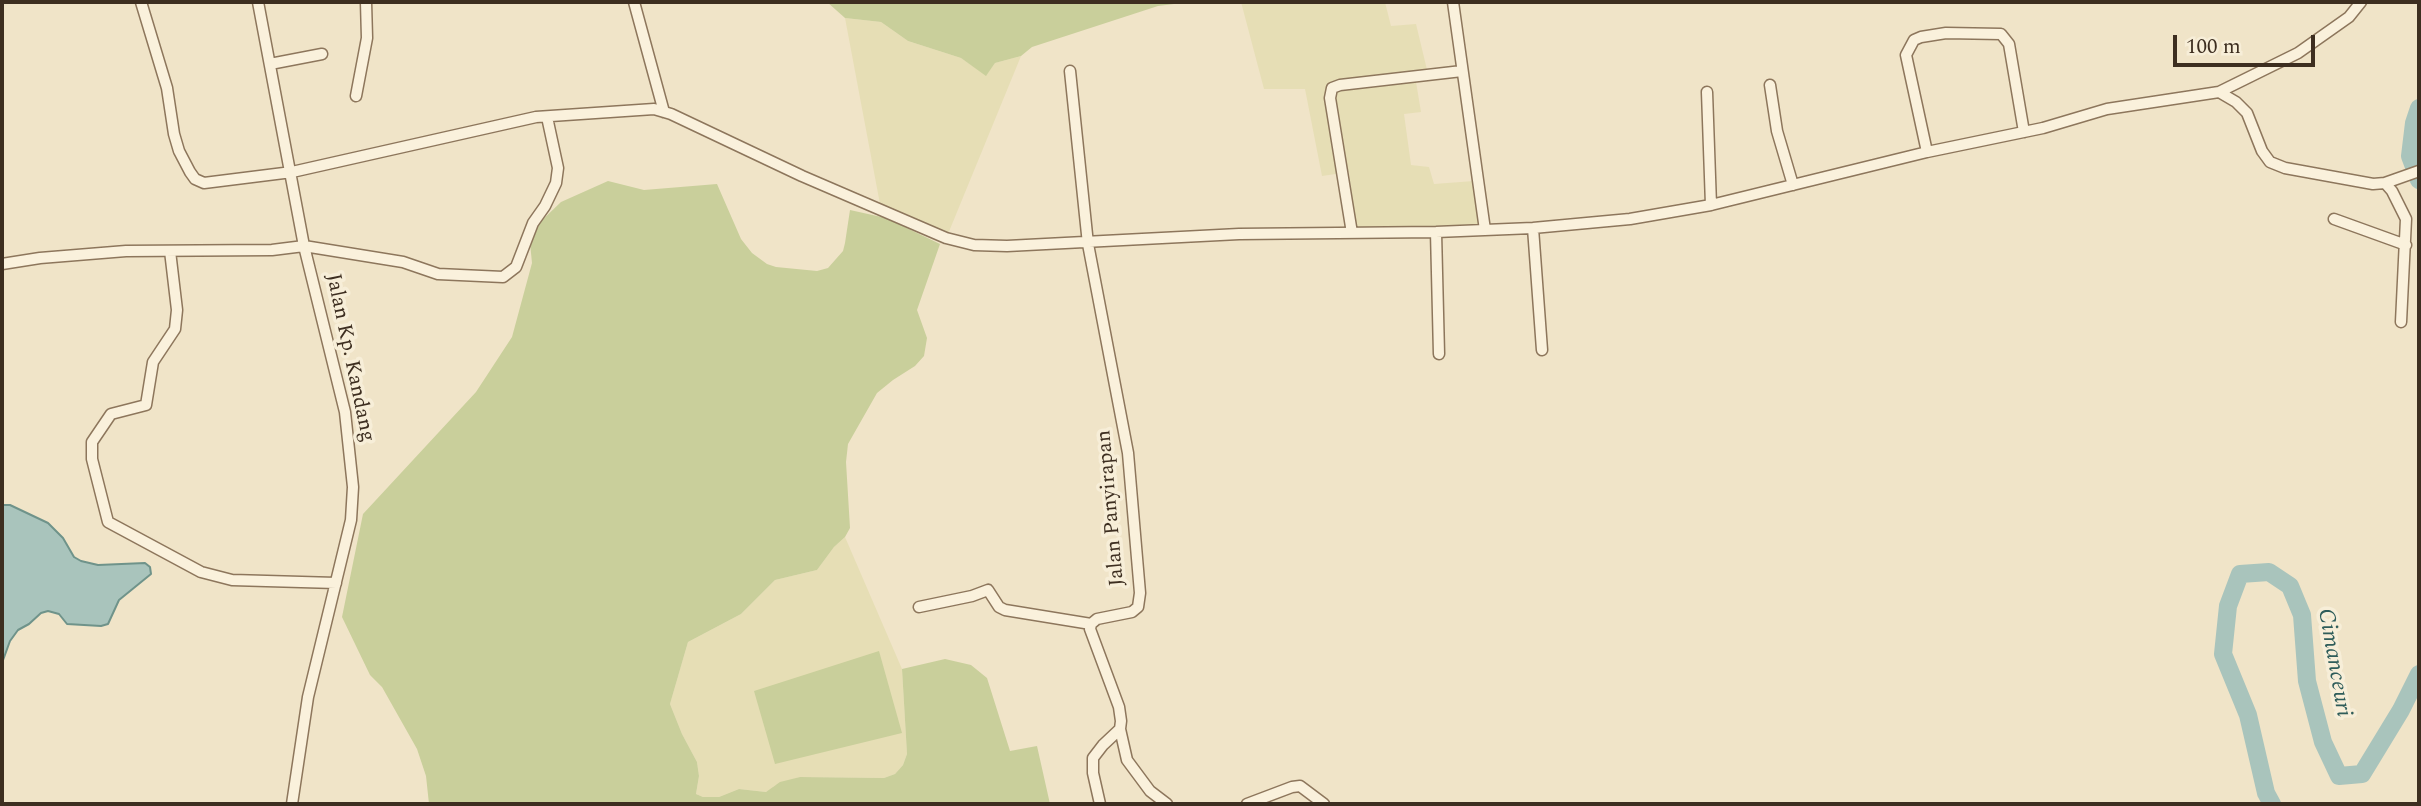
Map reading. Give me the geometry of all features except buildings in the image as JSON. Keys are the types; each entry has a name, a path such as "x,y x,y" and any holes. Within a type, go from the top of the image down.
{"street":[{"path":"141,2 167,88 179,151 195,179 204,183 292,172 517,121 638,109 664,112 802,176 962,244 985,246 1088,244 1239,234 1533,228 1630,219 1712,205 1927,152 2024,132 2107,109 2219,92 2298,53 2349,17 2361,2"},
{"name":"Jalan Kp. Kandang","path":"258,2 304,246 349,434 353,504 307,697 292,804"},
{"path":"356,96 367,38 366,2"},
{"path":"634,2 664,112"},
{"path":"1453,2 1485,230"},
{"path":"1927,152 1906,55 1914,40 1921,37 1946,33 2001,34 2009,44 2024,132"},
{"path":"270,64 322,54"},
{"path":"1070,71 1088,244"},
{"path":"1352,233 1330,98 1332,88 1462,71"},
{"path":"1770,85 1777,131 1793,185"},
{"path":"1707,92 1712,205"},
{"path":"2219,92 2247,113 2262,151 2270,162 2284,168 2373,184 2385,183 2419,171"},
{"path":"2,264 101,253 272,250 304,246 403,262 438,274 503,277 516,267 533,223 556,183 558,168 547,117"},
{"path":"2385,183 2406,219 2401,322"},
{"path":"2334,219 2406,245"},
{"path":"1533,228 1542,350"},
{"path":"1436,232 1439,354"},
{"name":"Jalan Panyirapan","path":"1088,244 1122,416 1140,593 1138,607 1132,612 1124,616 1097,619 1091,624"},
{"path":"170,251 177,310 175,329 153,362 146,405 111,414 92,442 92,459 108,522 201,572 232,580 336,583"},
{"path":"919,607 972,597 988,590 999,607 1005,610 1091,624 1090,629 1119,707 1120,729 1128,760 1150,791 1167,804"},
{"path":"1100,804 1093,773 1093,758 1103,744 1120,729"},
{"path":"1247,804 1300,786 1324,804"}],"shaded area":[{"path":"1241,2 1385,2 1391,26 1416,24 1428,74 1415,76 1421,112 1404,114 1411,165 1429,167 1434,184 1474,181 1479,225 1355,229 1349,172 1322,176 1305,89 1264,89"},
{"path":"845,18 881,22 908,41 961,58 986,75 995,63 1021,56 948,234 880,204"},
{"path":"845,537 902,669 907,754 903,765 895,774 884,778 800,777 774,786 766,792 739,789 719,797 696,794 699,776 697,762 670,704 688,642 741,614 775,580 817,570"}],"green space":[{"path":"827,2 1190,2 1158,6 1032,47 1021,56 995,63 986,76 961,58 908,41 881,22 845,18"},
{"path":"608,181 644,190 717,184 741,239 752,253 776,267 817,271 828,268 843,251 850,210 886,218 940,244 917,310 927,338 924,356 915,366 877,393 848,444 846,462 850,528 845,537 817,570 775,580 741,614 688,642 670,704 697,762 699,776 696,794 719,797 739,789 766,792 780,782 800,777 884,778 895,774 903,765 907,754 902,669 945,659 971,665 987,678 1010,751 1037,746 1050,804 429,804 426,776 417,749 382,687 370,675 342,617 363,514 476,392 512,337 532,263 530,243 535,227 561,202"},
{"path":"879,651 902,733 775,764 754,691"}],"water":[{"path":"2,505 10,505 48,523 63,538 74,557 81,561 98,565 145,563 150,567 151,574 119,600 108,624 67,624 59,614 48,611 41,613 18,630 10,641 2,663"}],"waterway":[{"name":"Cimanceuri","path":"2419,108 2414,123 2410,156 2419,180"},
{"name":"Cimanceuri","path":"2272,804 2266,793 2248,715 2223,654 2228,606 2240,574 2269,572 2290,586 2302,615 2307,681 2323,742 2339,776 2362,774 2401,710 2419,674"}]}
